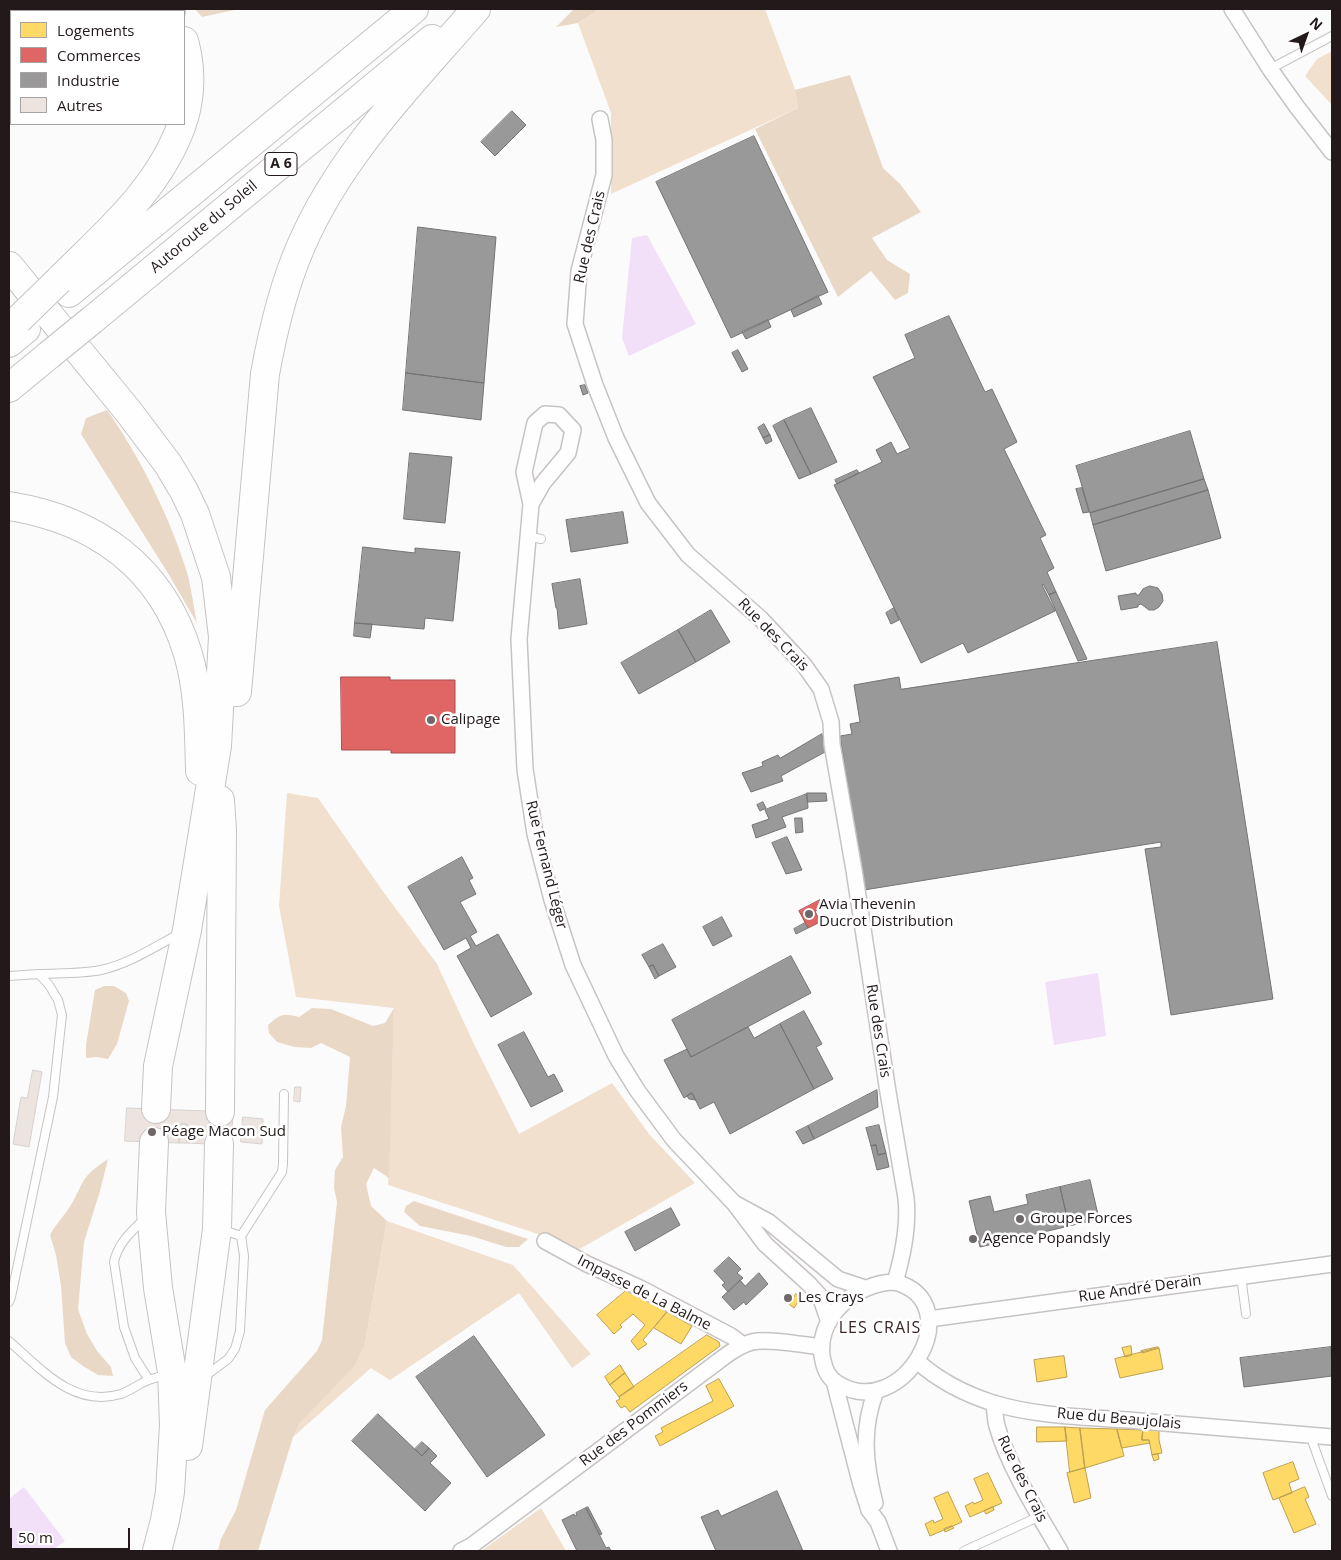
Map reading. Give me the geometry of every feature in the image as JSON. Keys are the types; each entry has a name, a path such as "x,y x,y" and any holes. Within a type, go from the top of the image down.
{"highway":[{"name":"A 6","path":"15,330 64,287 414,9"},
{"name":"Autoroute du Soleil","path":"9,388 469,9"},
{"path":"156,1109 158,1066 187,930 212,836 242,650 265,374 274,328 287,283 301,246 318,213 336,180 358,147 476,9"},
{"path":"185,47 189,69 185,114"},
{"path":"64,287 113,226 149,186 168,157 182,125"},
{"path":"9,266 168,464 195,514 216,577 223,637 212,836 220,1112"},
{"path":"9,506 59,517 75,523 108,542 135,565 165,603 185,648 194,682 200,750 212,836"},
{"path":"154,1142 151,1212 158,1288 160,1376 174,1425 172,1472 165,1520 157,1551"},
{"path":"173,1551 184,1500 190,1422 229,1232 219,1144"}],"street":[{"path":"1232,9 1270,69 1332,152"},
{"name":"Rue des Crais","path":"600,119 604,140 604,175 580,272 576,324 595,385 624,456 648,503 688,555 761,619 804,665 820,689 832,722 832,744 906,1198 908,1216 895,1282"},
{"name":"Rue Fernand Léger","path":"531,504 543,483 568,452 573,430 559,414 545,414 535,423 524,472 531,504 534,538 519,638 524,769 535,834 552,900 573,964 616,1056 637,1090 674,1140 710,1180 734,1203 757,1235 820,1296 829,1322"},
{"name":"Rue Fernand Léger","path":"734,1203 769,1222 838,1279 865,1288"},
{"name":"Impasse de La Balme","path":"545,1241 731,1336 741,1346"},
{"name":"Rue André Derain","path":"929,1319 1332,1264"},
{"path":"834,1381 851,1390 862,1392 876,1391 898,1381 917,1361 928,1338 929,1319 922,1301 916,1294 895,1282 879,1283 865,1288 845,1302 829,1322 825,1330 822,1347 824,1365 834,1381 861,1485 869,1510 878,1522"},
{"name":"Rue des Pommiers","path":"461,1551 471,1546 741,1346 762,1341 822,1347"},
{"name":"Rue du Beaujolais","path":"917,1361 950,1384 994,1403 1019,1409 1068,1415 1332,1437"},
{"path":"876,1391 868,1414 866,1445 878,1522 889,1551"},
{"name":"Rue des Crais","path":"994,1403 997,1425 1002,1441 1060,1551"}],"lane":[{"path":"1270,69 1332,36"},
{"path":"9,976 109,968 123,963 187,930"},
{"path":"9,1302 53,1097 62,1016 58,1000 50,985 39,974"},
{"path":"197,1383 228,1359 235,1349 240,1331 244,1256 229,1232 282,1172 284,1164 284,1094"},
{"path":"9,1341 49,1376 66,1388 92,1397 108,1397 131,1390 160,1376 135,1358 124,1327 114,1262 116,1251 125,1238 151,1212"},
{"path":"757,1235 769,1222"},
{"path":"1241,1276 1246,1314"},
{"path":"1310,1435 1332,1496"},
{"path":"964,1551 1040,1516"}],"shaded area":[{"path":"195,9 239,9 202,17"},
{"path":"574,9 600,9 578,23 556,27"},
{"path":"600,9 765,9 795,89 798,108 611,194 611,113 578,23"},
{"path":"1332,51 1332,105 1305,76 1317,59"},
{"path":"850,75 883,168 900,184 921,212 872,238 887,260 910,274 908,293 895,300 871,271 838,297 755,129 798,108 795,90"},
{"path":"647,235 696,324 629,356 622,338 632,238"},
{"path":"107,410 119,427 152,485 170,526 187,573 197,623 81,434 86,418"},
{"path":"287,793 318,798 382,890 437,964 519,1134 612,1083 649,1134 695,1183 578,1250 541,1235 388,1185 394,1008 296,997 279,906"},
{"path":"1098,973 1106,1036 1054,1045 1045,982"},
{"path":"104,986 114,986 126,993 129,1001 117,1044 108,1059 86,1058 86,1045 95,990"},
{"path":"312,1008 331,1009 373,1026 385,1023 394,1008 389,1178 374,1168 366,1184 371,1206 387,1221 365,1343 355,1365 300,1423 293,1437 258,1551 218,1551 221,1539 236,1510 265,1410 317,1351 322,1340 337,1202 334,1188 335,1170 343,1157 341,1127 346,1106 350,1057 321,1043 311,1048 294,1047 277,1042 269,1033 268,1025 282,1015 299,1017"},
{"path":"108,1159 84,1242 78,1309 87,1334 97,1351 111,1367 113,1376 98,1375 71,1357 65,1343 61,1286 56,1255 50,1235 71,1205 86,1177"},
{"path":"414,1201 528,1239 519,1247 506,1247 471,1236 420,1226 404,1212 406,1206"},
{"path":"387,1221 513,1265 591,1354 572,1368 519,1293 390,1380 371,1368 293,1437 300,1423 365,1343"},
{"path":"24,1487 65,1541 51,1551 16,1551 9,1542 9,1499"},
{"path":"541,1508 566,1551 481,1551"}],"building: Logements":[{"path":"627,1290 667,1312 643,1340 647,1344 638,1350 631,1341 645,1325 633,1314 620,1325 622,1327 614,1334 597,1315"},
{"name":"Les Crays","path":"788,1293 793,1295 788,1303 784,1300"},
{"path":"796,1294 801,1297 794,1308 790,1305"},
{"path":"667,1312 692,1326 681,1344 654,1328"},
{"path":"707,1335 719,1342 720,1346 630,1412 625,1406 621,1408 616,1401 620,1399 619,1397"},
{"path":"1131,1346 1132,1355 1125,1357 1122,1348"},
{"path":"1158,1347 1142,1353 1141,1351"},
{"path":"1159,1348 1163,1369 1120,1378 1115,1359"},
{"path":"1064,1356 1067,1377 1037,1382 1034,1360"},
{"path":"620,1365 625,1373 610,1385 605,1377"},
{"path":"625,1373 634,1387 619,1397 610,1385"},
{"path":"719,1379 734,1406 660,1446 655,1436 663,1432 661,1428 713,1401 706,1386"},
{"path":"1037,1427 1065,1427 1067,1441 1037,1442"},
{"path":"1065,1427 1080,1428 1085,1468 1070,1472"},
{"path":"1080,1428 1117,1429 1124,1456 1085,1468"},
{"path":"1117,1429 1143,1430 1142,1440 1149,1440 1150,1443 1122,1448"},
{"path":"1143,1430 1159,1430 1162,1453 1152,1455 1149,1440 1142,1440"},
{"path":"1158,1454 1159,1459 1154,1461 1152,1455"},
{"path":"1293,1462 1299,1479 1289,1483 1292,1493 1273,1500 1263,1473"},
{"path":"1085,1468 1091,1498 1074,1503 1067,1473"},
{"path":"988,1473 1002,1503 970,1517 965,1506 983,1500 974,1479"},
{"path":"1305,1487 1309,1497 1305,1499 1316,1524 1294,1533 1279,1498"},
{"path":"948,1492 962,1522 930,1536 925,1524 933,1520 934,1523 943,1519 934,1498"},
{"path":"993,1507 994,1510 986,1514 984,1511"},
{"path":"952,1526 954,1528 945,1532 944,1529"}],"building: Commerces":[{"path":"341,677 390,677 390,680 455,680 455,753 391,753 391,750 342,750"},
{"path":"820,900 823,907 815,911 820,922 808,928 799,911"}],"building: Industrie":[{"path":"512,111 526,125 495,156 481,142"},
{"path":"754,136 828,292 731,338 656,182"},
{"path":"418,227 496,237 484,383 406,373"},
{"path":"818,296 822,304 794,317 791,310"},
{"path":"949,316 985,392 992,389 1017,442 1004,449 1046,535 1040,538 1054,568 1047,572 1056,592 1049,595 1042,585 1055,611 968,653 963,643 921,663 834,485 882,462 876,450 891,442 897,454 910,448 873,377 915,358 905,335"},
{"path":"768,320 771,327 746,339 742,332"},
{"path":"738,350 748,369 742,372 732,353"},
{"path":"406,373 484,383 481,420 403,410"},
{"path":"585,385 588,393 583,395 580,386"},
{"path":"811,408 837,462 811,474 784,420"},
{"path":"784,420 811,474 799,479 773,426"},
{"path":"764,424 770,435 763,438 758,428"},
{"path":"1190,431 1204,479 1090,513 1076,466"},
{"path":"770,435 772,441 766,444 763,438"},
{"path":"410,453 452,457 445,523 404,519"},
{"path":"857,470 859,473 837,484 835,480"},
{"path":"1204,479 1208,490 1093,525 1090,513"},
{"path":"1082,488 1089,512 1083,513 1076,489"},
{"path":"1208,490 1221,538 1106,571 1093,525"},
{"path":"623,512 628,543 571,552 566,520"},
{"path":"363,547 415,553 415,548 460,552 453,621 425,618 424,629 355,623"},
{"path":"580,579 587,624 559,629 552,584"},
{"path":"1150,586 1158,588 1162,594 1163,601 1159,607 1149,610 1141,604 1138,607 1121,610 1118,596 1136,593 1136,595 1139,595 1143,589"},
{"path":"1056,592 1087,659 1078,661 1049,595"},
{"path":"894,608 899,620 891,624 886,613"},
{"path":"711,610 730,642 696,662 678,630"},
{"path":"355,623 372,624 370,638 354,636"},
{"path":"678,630 696,662 639,694 621,663"},
{"path":"1217,642 1273,999 1171,1015 1145,849 1161,847 1161,842 864,890 840,736 852,734 850,724 860,722 854,685 899,677 901,689"},
{"path":"822,734 825,752 781,776 783,781 751,792 742,773 763,766 762,762 778,755 780,758"},
{"path":"807,793 826,793 827,801 808,802"},
{"path":"807,794 808,808 782,817 786,827 756,838 752,825 769,819 765,810"},
{"path":"763,802 766,808 760,811 757,805"},
{"path":"795,818 802,818 803,832 796,833"},
{"path":"787,837 802,870 786,874 772,843"},
{"path":"462,857 473,878 469,880 476,894 460,902 477,932 470,936 476,946 498,934 532,994 491,1017 457,956 471,948 466,938 444,950 408,887"},
{"path":"722,917 732,936 713,946 703,927"},
{"path":"805,923 808,928 796,934 794,929"},
{"path":"663,944 676,967 659,976 653,965 649,967 642,955"},
{"path":"791,956 811,993 691,1057 672,1020"},
{"path":"653,965 659,976 655,979 649,967"},
{"path":"804,1011 822,1044 816,1047 833,1079 814,1089 780,1024"},
{"path":"780,1024 814,1089 730,1134 714,1102 700,1109 692,1093 684,1098 664,1060 687,1049 691,1057 748,1027 754,1038"},
{"path":"524,1032 548,1077 554,1074 563,1091 531,1107 498,1045"},
{"path":"877,1090 878,1107 814,1139 808,1126"},
{"path":"692,1093 696,1100 689,1099 687,1096"},
{"path":"879,1125 886,1153 878,1155 876,1145 871,1146 866,1128"},
{"path":"808,1126 814,1139 803,1144 796,1132"},
{"path":"876,1145 878,1155 886,1153 889,1167 877,1170 871,1146"},
{"path":"1090,1180 1099,1219 1069,1226 1060,1187"},
{"name":"Groupe Forces","path":"1060,1187 1069,1226 980,1247 969,1201 990,1196 994,1212 1028,1204 1026,1195"},
{"path":"671,1208 680,1225 635,1251 625,1232"},
{"path":"729,1257 741,1269 737,1273 743,1278 728,1292 722,1285 725,1283 714,1271"},
{"path":"759,1273 768,1284 746,1305 744,1302 734,1310 722,1297 740,1280 745,1286"},
{"path":"474,1336 545,1435 487,1477 416,1377"},
{"path":"1331,1347 1332,1376 1244,1387 1240,1358"},
{"path":"378,1414 422,1456 429,1448 437,1456 430,1463 451,1483 425,1511 352,1441"},
{"path":"422,1442 429,1448 422,1456 415,1449"},
{"path":"777,1491 803,1551 716,1551 701,1517 718,1510 721,1516"},
{"path":"588,1507 602,1534 600,1535 586,1508"},
{"path":"586,1508 606,1548 609,1547 611,1551 577,1551 562,1520 574,1514 575,1516 577,1515 576,1513"}],"building: Autres":[{"path":"33,1070 42,1072 29,1147 13,1144 21,1097 27,1098"},
{"path":"295,1087 301,1087 300,1102 294,1101"},
{"name":"Péage Macon Sud","path":"127,1108 233,1112 231,1145 187,1143 187,1124 180,1124 179,1143 125,1141"},
{"path":"243,1117 263,1119 262,1144 241,1142"},
{"path":"180,1124 187,1124 187,1143 179,1143"}],"place":[{"name":"Calipage","path":"431,720"},
{"name":"Avia Thevenin Ducrot Distribution","path":"809,914"},
{"name":"Péage Macon Sud","path":"152,1132"},
{"name":"Groupe Forces","path":"1020,1219"},
{"name":"Agence Popandsly","path":"973,1239"},
{"name":"Les Crays","path":"788,1298"}],"district":[{"name":"LES CRAIS","path":"880,1328"}]}
